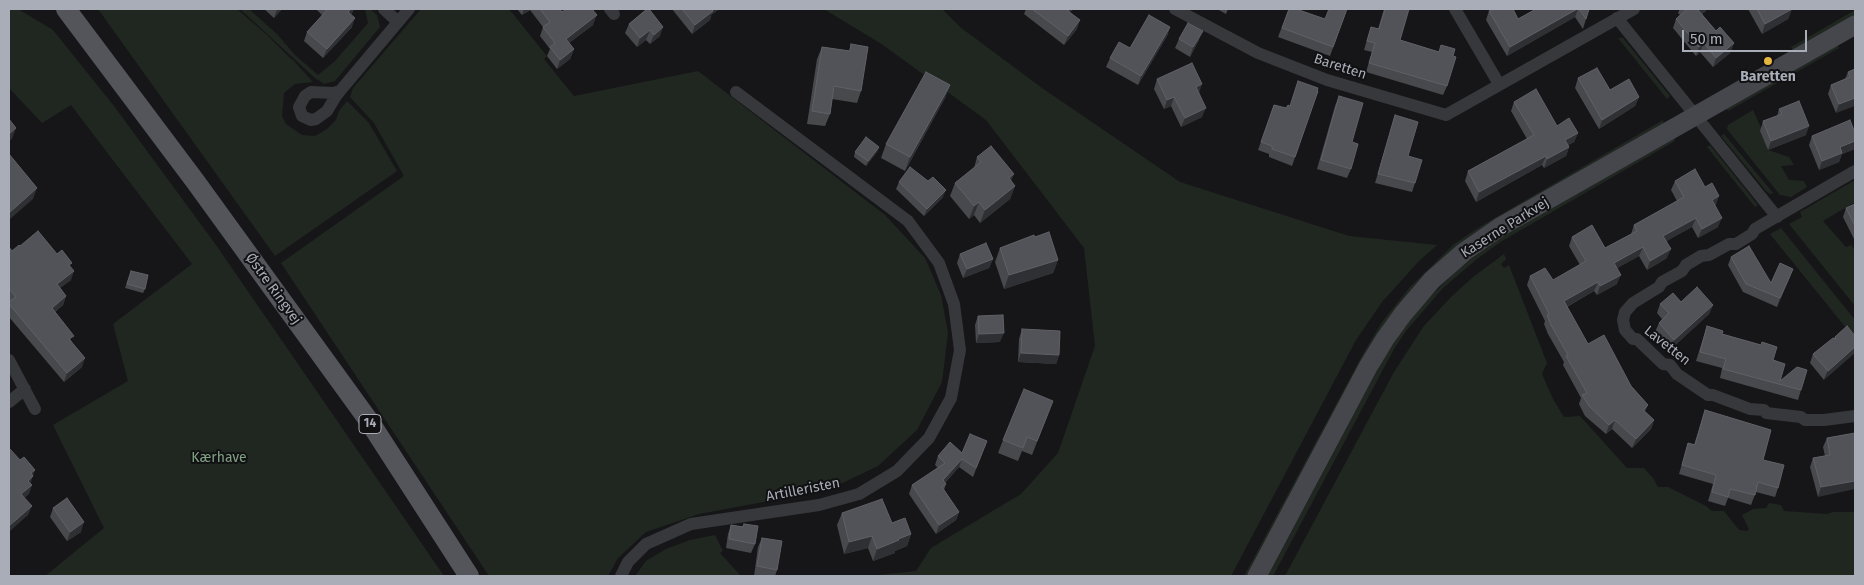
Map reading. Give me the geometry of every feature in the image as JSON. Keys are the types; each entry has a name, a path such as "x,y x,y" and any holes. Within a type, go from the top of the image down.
{"main road":[{"name":"Østre Ringvej","path":"66,9 195,181 369,422 469,576"}],"street":[{"path":"384,9 398,22"},
{"path":"340,91 409,9"},
{"name":"Baretten","path":"1175,9 1258,53 1327,80 1446,115 1634,9"},
{"path":"1456,9 1499,84"},
{"path":"1617,18 1777,217"},
{"name":"Kaserne Parkvej","path":"1257,576 1368,367 1403,314 1432,280 1464,252 1500,227 1855,25"},
{"name":"Artilleristen","path":"621,576 628,562 646,544 691,524 819,506 859,494 897,471 929,438 951,398 960,350 954,304 939,263 908,221 736,92"},
{"name":"Lavetten","path":"1855,171 1755,229 1752,234 1736,244 1730,244 1709,256 1701,256 1686,265 1682,271 1662,282 1659,288 1633,303 1625,312 1623,320 1625,330 1633,339 1637,339 1663,364 1670,365 1677,374 1708,395 1750,408 1764,410 1766,413 1801,417 1805,420 1824,420 1855,416"},
{"path":"9,360 34,409"},
{"path":"9,402 25,389"}],"green space":[{"name":"Kærhave","path":"9,9 18,9 53,30 114,106 216,245 444,576 45,576 104,528 53,425 128,381 113,324 192,264 71,105 42,123 9,88"},
{"path":"98,9 237,9 292,59 313,82 295,84 284,93 282,116 286,124 302,135 315,136 327,129 336,120 339,111 347,101 369,123 397,171 275,256"},
{"path":"240,9 249,9 318,75 335,61 368,23 365,9 370,9 377,15 380,27 335,81 324,84 315,78"},
{"path":"421,9 509,9 547,56 544,59 574,96 698,71 885,215 925,258 941,295 948,333 942,382 917,430 878,466 828,490 699,514 646,532 618,558 608,576 489,576 281,263 404,176 374,123 350,97 353,88"},
{"path":"824,9 942,9 960,27 1042,88 1180,182 1349,236 1437,245 1419,261 1382,302 1356,340 1231,576 869,576 916,571 931,548 1021,494 1058,453 1095,346 1084,248 986,120 883,45"},
{"path":"1855,10 1855,15 1793,50 1791,47"},
{"path":"1618,38 1623,38 1670,96 1667,99"},
{"path":"1837,45 1839,48 1728,111 1726,108"},
{"path":"1753,110 1768,150 1789,157 1794,165 1781,166 1789,180 1804,181 1807,187 1791,197 1780,195 1727,129 1728,125"},
{"path":"1663,120 1664,124 1435,267 1249,576 1244,576 1364,352 1382,322 1410,287 1454,244 1481,226"},
{"path":"1724,134 1773,193 1767,192 1721,136"},
{"path":"1674,138 1675,141 1502,241 1443,288 1406,331 1394,349 1273,576 1268,576 1381,363 1421,306 1458,269 1501,237"},
{"path":"1710,145 1758,205 1755,207 1707,147"},
{"path":"1855,180 1855,202 1823,221 1846,247 1851,245 1855,250 1855,306 1789,224 1802,217 1800,212"},
{"path":"1781,228 1855,320 1855,339 1770,234"},
{"path":"1504,254 1506,259 1501,264 1504,268 1509,265 1547,363 1542,374 1553,399 1564,417 1580,416 1627,468 1644,468 1658,487 1668,487 1706,506 1712,511 1724,511 1739,530 1747,531 1749,529 1742,515 1753,509 1766,508 1769,503 1781,505 1784,511 1827,514 1833,512 1855,512 1855,576 1285,576 1394,372 1423,327 1473,277"},
{"path":"715,535 723,551 720,553 741,576 635,576 646,561 666,549 690,540"}],"building":[{"path":"328,9 351,9 348,12 355,18 327,49 307,32"},
{"path":"540,9 560,9 562,12 566,9 592,9 597,15 566,39 574,49 560,60 550,47 555,43 543,27 550,22"},
{"path":"647,9 663,27 654,35 650,30 640,38 629,24"},
{"path":"682,9 711,9 713,11 695,25"},
{"path":"1032,9 1069,9 1068,11 1080,20 1068,36"},
{"path":"1289,9 1296,9 1325,19 1329,9 1347,9 1333,47 1282,28"},
{"path":"1385,9 1409,9 1400,40 1439,52 1441,45 1455,49 1453,56 1456,57 1447,86 1369,63 1375,43 1367,41 1371,27 1379,29"},
{"path":"1494,9 1513,9 1518,19 1536,9 1577,9 1510,47 1489,11"},
{"path":"1579,9 1589,9 1586,19"},
{"path":"1685,9 1700,9 1698,10 1716,31 1720,27 1734,43 1716,58 1704,43 1699,47 1676,19"},
{"path":"1757,9 1792,9 1765,24"},
{"path":"1149,15 1170,27 1141,76 1110,58 1119,42 1130,48"},
{"path":"1188,23 1203,31 1193,47 1179,39"},
{"path":"851,44 868,47 861,91 834,86 830,114 812,111 822,47 850,51"},
{"path":"1192,63 1202,84 1196,87 1206,108 1185,118 1174,97 1167,100 1157,79"},
{"path":"1597,68 1610,90 1629,79 1639,97 1602,120 1578,78"},
{"path":"1855,69 1855,98 1839,104 1831,85 1850,77 1848,72"},
{"path":"926,72 950,85 910,157 886,144"},
{"path":"1298,81 1318,88 1318,91 1295,157 1272,149 1272,146 1261,142 1274,105 1286,108 1288,105 1290,106"},
{"path":"1536,89 1557,126 1569,118 1578,133 1565,140 1569,147 1547,159 1546,156 1479,192 1468,171 1534,135 1514,102"},
{"path":"1339,96 1363,103 1352,142 1358,144 1351,169 1321,160"},
{"path":"1799,101 1809,126 1771,141 1763,121 1782,114 1779,109"},
{"path":"1395,115 1418,122 1408,156 1422,160 1415,183 1378,174"},
{"path":"9,119 16,128 9,134"},
{"path":"1850,120 1855,133 1855,141 1840,147 1842,153 1822,161 1812,136"},
{"path":"866,137 879,147 868,161 855,152"},
{"path":"991,146 1014,174 1009,178 1015,186 985,210 979,202 974,206 955,183 981,162 977,157"},
{"path":"9,154 37,188 9,213"},
{"path":"910,167 928,181 933,177 946,190 927,209 899,182"},
{"path":"1695,169 1705,187 1712,183 1719,196 1712,200 1722,218 1702,229 1696,218 1663,236 1671,249 1650,261 1643,247 1614,263 1621,275 1600,286 1598,282 1564,301 1588,344 1604,335 1631,386 1648,405 1643,410 1654,420 1636,439 1615,420 1609,425 1589,406 1582,395 1587,393 1566,356 1568,355 1551,325 1547,315 1549,314 1530,276 1545,268 1553,280 1586,261 1572,237 1592,225 1605,248 1637,231 1634,225 1684,197 1675,181"},
{"path":"1855,204 1855,226 1846,208"},
{"path":"38,231 57,254 62,250 72,263 69,265 74,271 57,284 66,296 52,308 74,336 69,339 85,358 67,373 9,304 16,297 9,288 9,247 12,251"},
{"path":"1049,232 1058,260 1009,275 1000,248 1034,235 1035,237"},
{"path":"986,243 993,259 967,269 960,254"},
{"path":"1749,246 1771,283 1780,263 1793,269 1780,298 1746,284 1731,257"},
{"path":"131,271 148,275 145,289 127,284"},
{"path":"1697,287 1713,305 1674,340 1659,323 1669,313 1660,304 1673,293 1681,302"},
{"path":"1003,315 1004,333 979,334 978,316"},
{"path":"1707,326 1723,331 1722,334 1761,345 1762,342 1777,347 1773,360 1785,364 1780,381 1797,367 1807,370 1801,390 1723,369 1726,359 1700,352"},
{"path":"1847,326 1855,336 1855,347 1828,371 1813,354 1833,338 1836,339 1835,337"},
{"path":"1022,329 1060,331 1059,355 1021,353"},
{"path":"1024,389 1053,401 1037,441 1027,437 1023,448 1003,440"},
{"path":"1705,410 1771,430 1763,460 1784,465 1778,488 1758,482 1755,495 1730,489 1728,497 1712,492 1716,475 1682,465 1688,443 1695,445"},
{"path":"1855,433 1855,481 1821,487 1813,458 1830,455 1827,438"},
{"path":"970,434 987,441 976,468 962,459 943,480 946,484 942,487 959,512 939,525 912,485 945,463 938,456 950,442 962,453"},
{"path":"9,448 20,460 24,457 35,470 31,473 33,476 28,481 32,485 21,494 32,506 9,526"},
{"path":"67,498 84,522 70,532 53,508"},
{"path":"882,499 892,523 905,518 911,534 877,549 872,536 849,542 842,513"},
{"path":"744,524 758,526 755,544 729,539 731,525 743,527"},
{"path":"762,538 782,541 777,570 757,566"}],"place":[{"name":"Baretten","path":"1768,61"}]}
